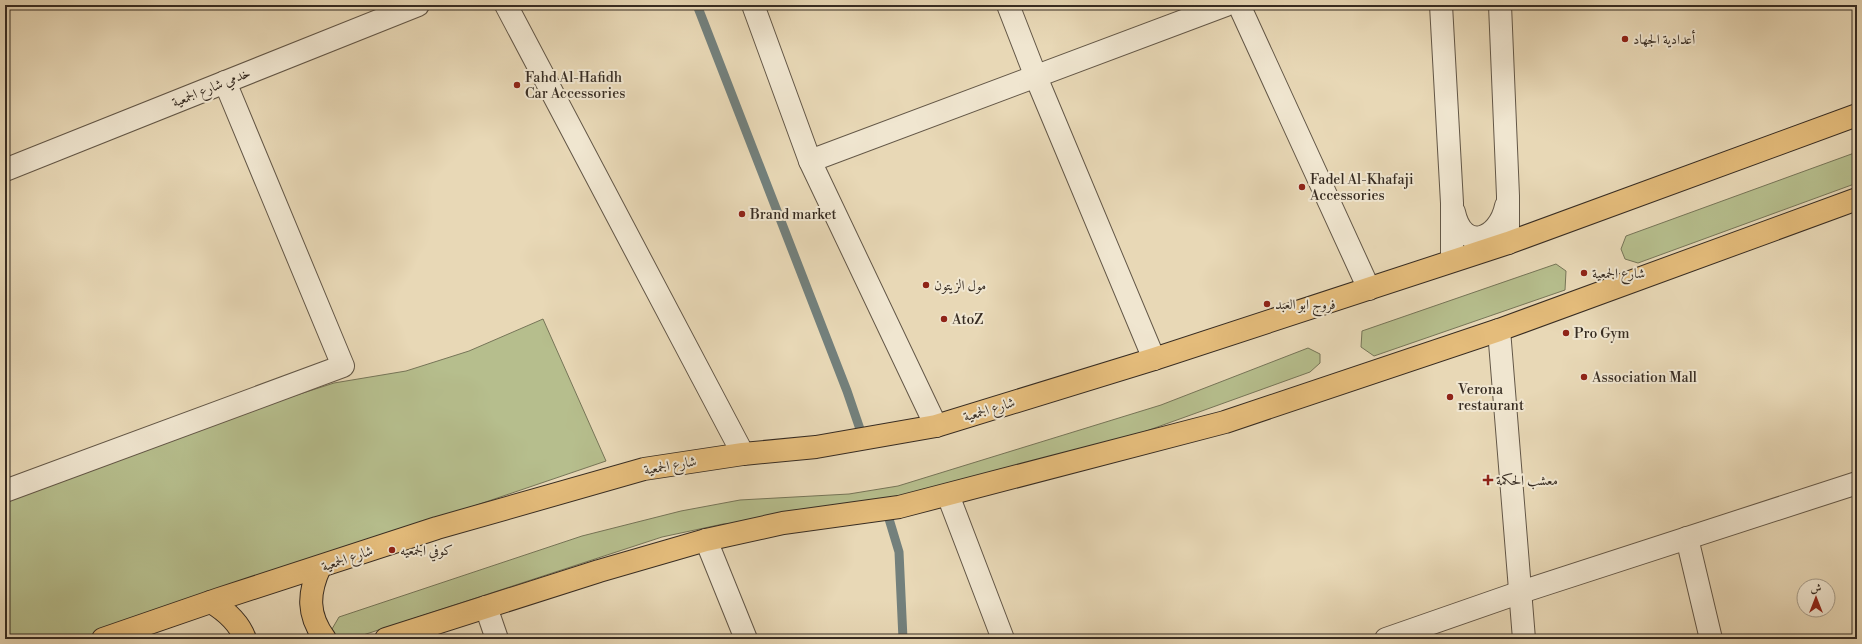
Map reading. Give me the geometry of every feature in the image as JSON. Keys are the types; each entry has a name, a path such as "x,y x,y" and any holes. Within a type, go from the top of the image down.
{"main road":[{"name":"شارع الجمعية","path":"103,639 437,528 644,469 743,454 816,447 936,426 1154,358 1508,243 1857,115"},
{"path":"386,639 706,540 783,523 899,506 948,495 1225,422 1499,330 1857,199"},
{"path":"320,567 313,582 310,598 312,615 318,630 325,639"},
{"path":"211,602 225,610 236,622 245,639"}],"street":[{"name":"خدمي شارع الجمعية","path":"5,170 418,5"},
{"path":"506,5 743,454"},
{"path":"753,5 810,161 936,426"},
{"path":"1008,5 1036,77 1154,358"},
{"path":"810,161 1226,5"},
{"path":"1239,5 1369,289"},
{"path":"1441,5 1452,203 1452,260"},
{"path":"1500,5 1508,196 1508,243"},
{"path":"5,491 344,366 225,82"},
{"path":"1452,203 1457,225 1465,235 1478,238 1494,231 1504,218 1508,196"},
{"path":"1499,330 1524,639"},
{"path":"1386,639 1521,592 1857,483"},
{"path":"948,495 1003,639"},
{"path":"1687,538 1711,639"},
{"path":"706,540 746,639"},
{"path":"486,607 498,639"}],"green space":[{"path":"1857,152 1857,183 1638,263 1625,259 1621,249 1626,236"},
{"path":"1556,264 1566,271 1565,290 1374,356 1361,347 1362,331"},
{"path":"543,319 606,461 83,639 5,639 5,489 334,383 406,371 469,351"},
{"path":"1308,348 1320,354 1320,363 1310,372 1138,434 966,486 771,521 723,524 662,537 351,639 337,639 332,629 339,617 582,536 681,511 740,500 849,494 898,486 1161,405"}],"waterway":[{"path":"697,5 847,391 862,435"},
{"path":"886,509 899,552 903,639"}],"place":[{"name":"أعدادية الجهاد","path":"1625,39"},
{"name":"Fahd Al-Hafidh Car Accessories","path":"517,85"},
{"name":"Fadel Al-Khafaji Accessories","path":"1302,187"},
{"name":"Brand market","path":"742,214"},
{"name":"شارع الجمعية","path":"1584,273"},
{"name":"مول الزيتون","path":"926,285"},
{"name":"فروج ابو العبد","path":"1267,304"},
{"name":"AtoZ","path":"944,319"},
{"name":"Pro Gym","path":"1566,333"},
{"name":"Association Mall","path":"1584,377"},
{"name":"Verona restaurant","path":"1450,397"},
{"name":"معشب الحكمة","path":"1488,480"},
{"name":"كوفي الجمعيه","path":"392,550"}]}
